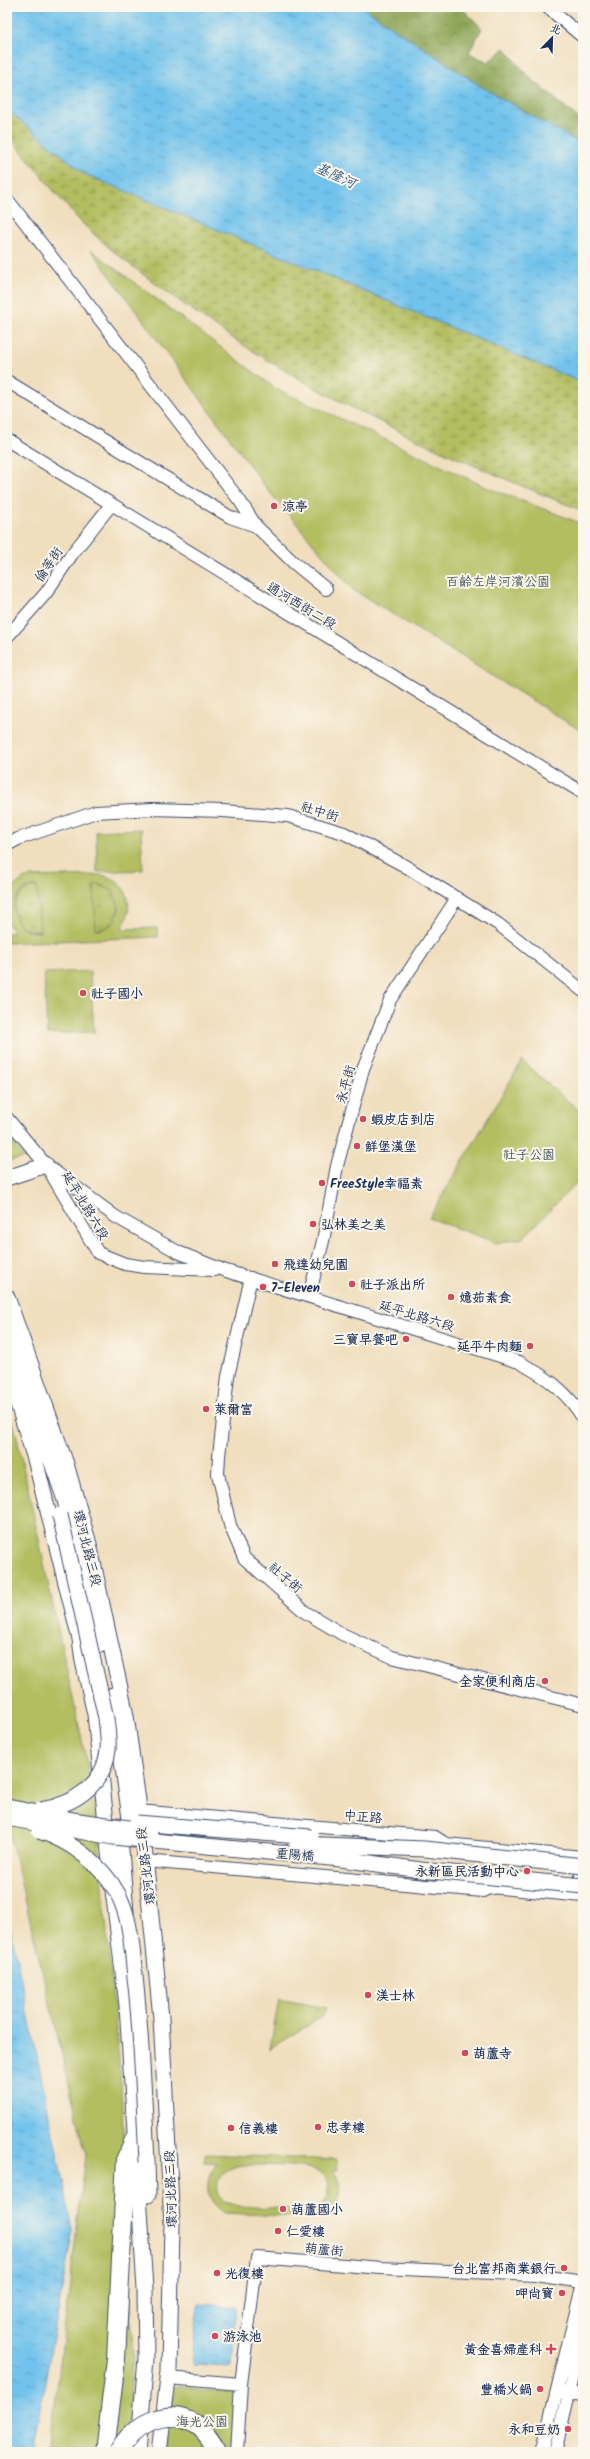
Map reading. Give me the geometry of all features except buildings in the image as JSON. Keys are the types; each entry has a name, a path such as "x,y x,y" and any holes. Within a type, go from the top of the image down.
{"highway":[{"path":"105,2452 116,2359 126,2158 134,2140"},
{"path":"118,2452 126,2437 136,2429 153,2419 174,2417 195,2424 210,2439 218,2452"}],"main road":[{"path":"7,1178 46,1165"},
{"name":"環河北路三段","path":"7,1297 66,1464 89,1544 126,1716 138,1811 137,1836 145,1862 161,2018 172,2224 168,2378 159,2452"},
{"path":"7,1335 65,1500 112,1695 137,1836 124,1864 112,1882"},
{"path":"7,1369 35,1458 80,1639 82,1661 95,1714 112,1882 127,2005 134,2140 145,2289 146,2359 138,2452"},
{"path":"32,1812 56,1808 78,1798 90,1789 100,1774 108,1750 106,1718 60,1514 50,1482 35,1458"},
{"path":"80,1639 89,1659 111,1741 124,1864 130,1981 127,2005"},
{"name":"重陽橋","path":"7,1807 114,1831 339,1848 425,1849 583,1866"},
{"name":"重陽橋","path":"7,1818 341,1859 582,1892"},
{"path":"7,1821 42,1831 83,1854 102,1871 118,1894 127,1921 131,1942 142,2038 151,2268 145,2289"},
{"path":"114,1831 146,1822 413,1847 439,1845"},
{"path":"114,1831 138,1847 435,1876 445,1880 482,1884 491,1887"},
{"path":"137,1836 583,1876"}],"street":[{"path":"547,7 583,37"},
{"path":"7,199 240,501 256,526 294,563 326,589"},
{"path":"7,381 230,517 256,526"},
{"name":"通河西街二段","path":"7,440 583,793"},
{"name":"倫等街","path":"7,637 46,593 72,554 112,505"},
{"name":"社中街","path":"7,845 18,839 96,812 168,810 223,811 288,816 344,833 405,866 498,924 583,991"},
{"name":"永平街","path":"308,1296 323,1241 336,1166 363,1069 390,1000 457,898"},
{"name":"延平北路六段","path":"7,1118 46,1165 98,1253 125,1264 144,1267 223,1270"},
{"name":"延平北路六段","path":"46,1165 116,1217 178,1252 223,1270 519,1362 546,1377 564,1392 583,1418"},
{"name":"社子街","path":"251,1278 228,1376 218,1456 218,1474 230,1525 244,1558 305,1612 368,1647 392,1657 583,1705"},
{"name":"中正路","path":"138,1811 435,1836 439,1845 583,1857"},
{"path":"145,1862 418,1887 483,1891 491,1887 582,1892 583,1857"},
{"name":"葫蘆街","path":"237,2452 241,2384 262,2258 381,2268 535,2275 583,2283"},
{"path":"555,2452 583,2283"},
{"path":"542,2452 564,2392 583,2323"},
{"path":"168,2378 241,2384"},
{"path":"564,2392 583,2395"}],"green space":[{"path":"362,7 461,7 482,28 469,53 488,62 505,48 526,74 583,122 583,145 483,88"},
{"path":"7,110 85,174 583,383 583,511 475,466 371,418 271,362 222,331 126,261 81,222 52,189 7,133"},
{"name":"百齡左岸河濱公園","path":"91,250 275,388 486,487 583,524 583,732 352,589 267,489"},
{"path":"141,829 143,870 97,872 96,831"},
{"path":"102,875 111,878 124,889 129,904 126,921 121,929 157,928 158,937 7,943 7,933 14,933 7,922 7,896 11,889 23,879 29,877","holes":["98,884 113,891 119,907 115,920 109,926 101,930 96,930 94,885","37,886 40,932 30,931 22,926 16,920 14,911 15,903 19,895 26,889"]},
{"path":"94,884 107,887 112,891 118,901 118,913 115,920 106,928 95,930"},
{"path":"38,886 40,932 25,929 19,923 14,910 17,899 20,895 31,888"},
{"path":"90,971 94,1032 47,1034 44,973"},
{"name":"社子公園","path":"522,1061 583,1114 583,1176 523,1238 497,1243 429,1218"},
{"path":"7,1134 24,1158 7,1161"},
{"path":"7,1409 16,1433 95,1801 121,2084 133,2356 126,2452 49,2452 86,2155 7,1824"},
{"path":"279,1999 326,2008 322,2017 270,2049"},
{"path":"205,2154 337,2160 338,2170 332,2170 337,2176 340,2189 336,2203 327,2214 321,2218 225,2213 213,2203 208,2190 210,2176 218,2163 204,2162","holes":["236,2166 290,2166 309,2168 319,2171 328,2182 329,2192 327,2199 322,2204 310,2210 238,2206 224,2202 218,2191 219,2180 225,2172"]},
{"name":"海光公園","path":"174,2386 237,2393 232,2452 166,2452"}],"water":[{"name":"基隆河","path":"7,7 362,7 483,88 583,145 583,383 85,174 7,110"},
{"path":"7,1912 73,2230 32,2452 7,2452"},
{"name":"游泳池","path":"198,2304 236,2307 232,2367 192,2365"}],"place":[{"name":"涼亭","path":"274,506"},
{"name":"社子國小","path":"83,993"},
{"name":"蝦皮店到店","path":"363,1119"},
{"name":"鮮堡漢堡","path":"357,1146"},
{"name":"FreeStyle幸福素","path":"322,1183"},
{"name":"弘林美之美","path":"313,1224"},
{"name":"飛達幼兒園","path":"275,1264"},
{"name":"社子派出所","path":"352,1284"},
{"name":"7-Eleven","path":"263,1287"},
{"name":"嬑茹素食","path":"451,1297"},
{"name":"三寶早餐吧","path":"406,1339"},
{"name":"延平牛肉麵","path":"530,1346"},
{"name":"萊爾富","path":"206,1409"},
{"name":"全家便利商店","path":"545,1681"},
{"name":"永新區民活動中心","path":"527,1871"},
{"name":"渼士林","path":"368,1995"},
{"name":"葫蘆寺","path":"465,2053"},
{"name":"忠孝樓","path":"318,2127"},
{"name":"信義樓","path":"231,2128"},
{"name":"葫蘆國小","path":"283,2209"},
{"name":"仁愛樓","path":"278,2231"},
{"name":"台北富邦商業銀行","path":"564,2268"},
{"name":"光復樓","path":"217,2273"},
{"name":"呷尚寶","path":"562,2293"},
{"name":"游泳池","path":"215,2336"},
{"name":"黃金喜婦產科","path":"551,2349"},
{"name":"豐橋火鍋","path":"540,2389"},
{"name":"永和豆奶","path":"568,2429"}]}
